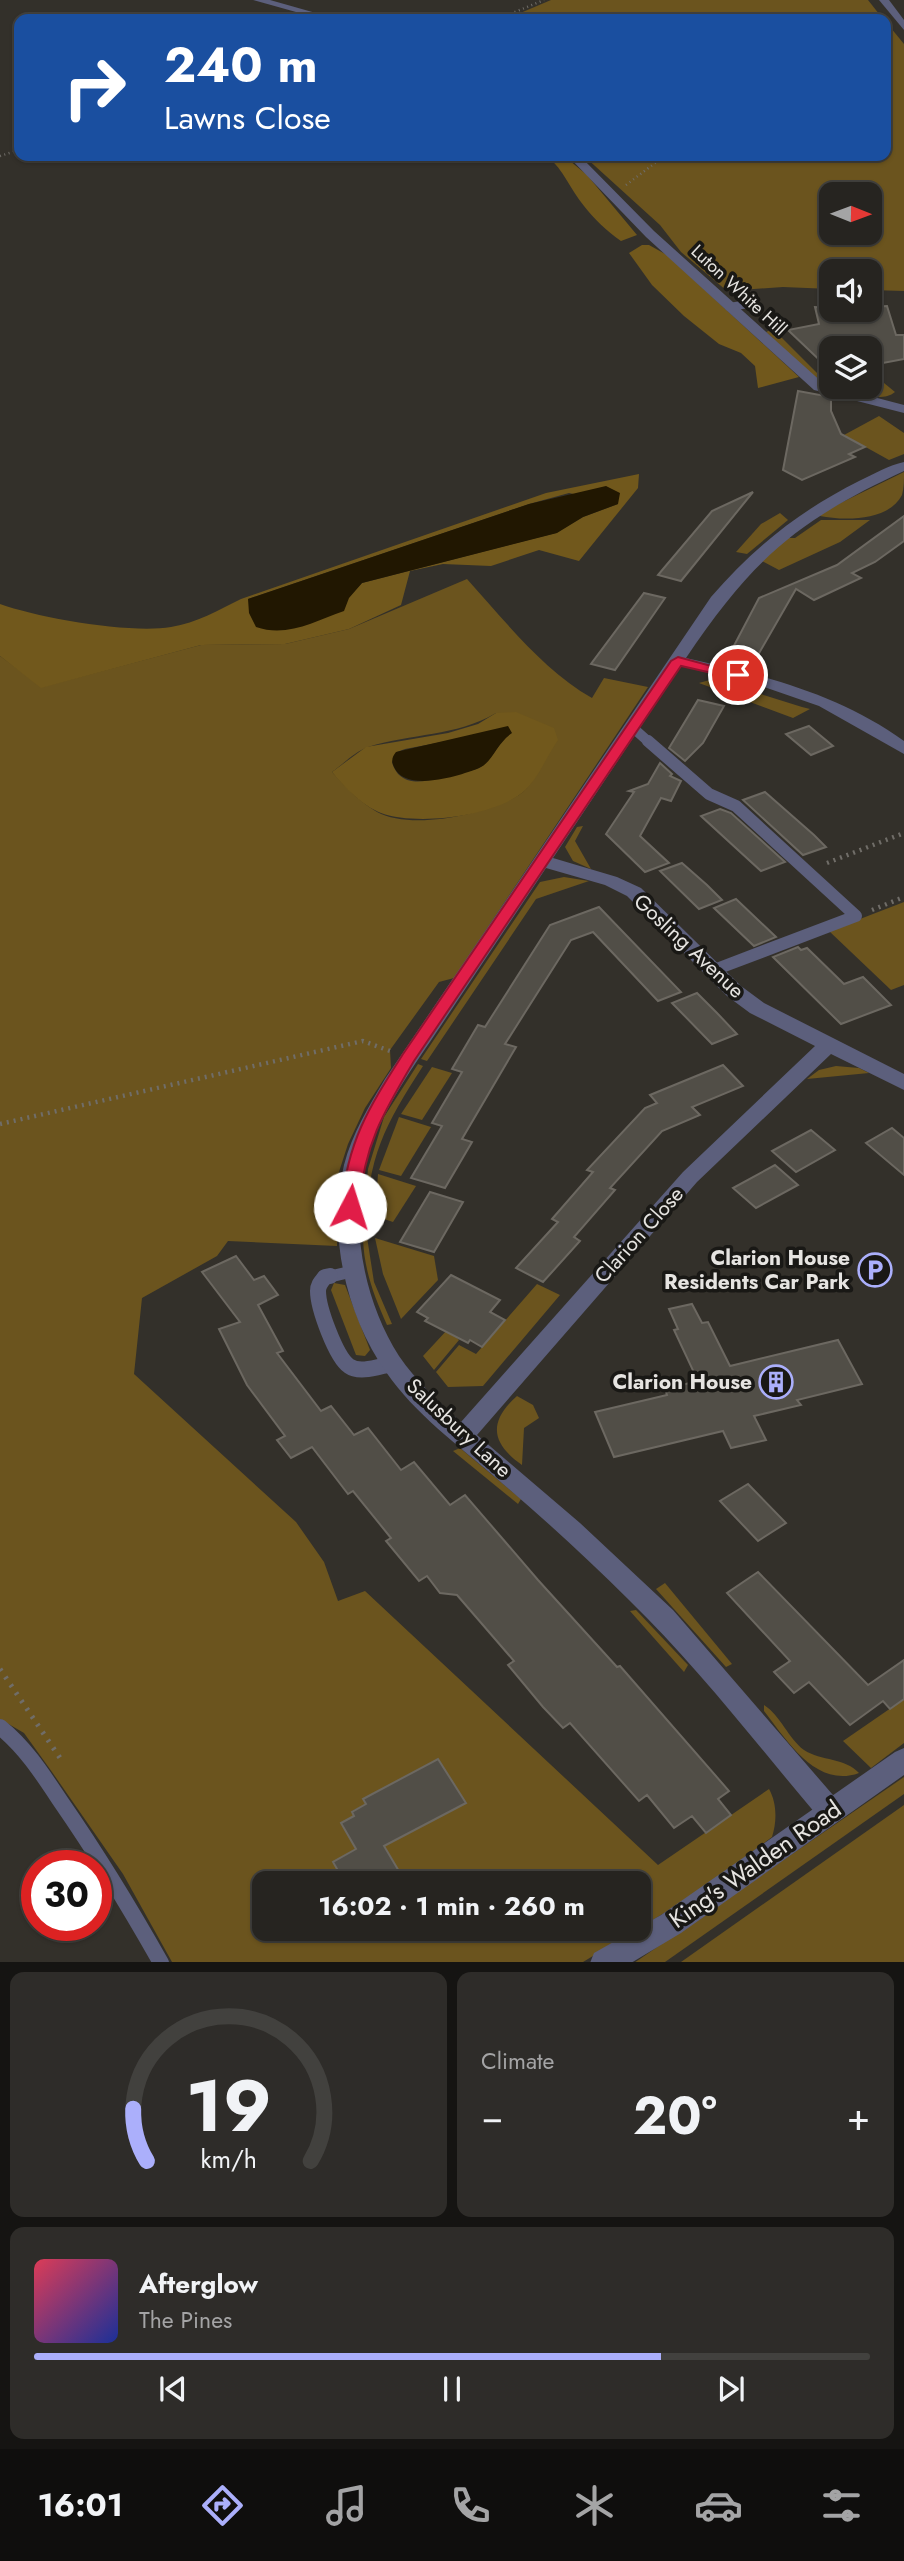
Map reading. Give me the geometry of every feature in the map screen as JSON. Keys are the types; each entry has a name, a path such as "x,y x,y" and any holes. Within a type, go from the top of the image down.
{"street":[{"path":"258,0 313,14"},
{"path":"884,0 904,27"},
{"name":"Luton White Hill","path":"578,161 610,190 650,234 819,387 904,408"},
{"name":"Salusbury Lane","path":"830,1811 709,1668 651,1605 571,1528 425,1402 393,1364 381,1343 354,1271 350,1247 354,1168 373,1116 408,1058 717,600 769,543 805,515 904,466"},
{"path":"678,661 821,699 867,722 904,749"},
{"name":"Gosling Avenue","path":"543,861 611,881 634,892 757,1008 904,1083"},
{"name":"Clarion Close","path":"463,1436 690,1177 827,1046"},
{"name":"King's Walden Road","path":"604,1962 671,1924 904,1760"}],"lane":[{"path":"729,307 755,303"},
{"path":"632,727 709,794 737,806 856,916 714,970"},
{"path":"354,1271 325,1277 319,1285 318,1293 330,1330 349,1366 359,1370 393,1364"},
{"path":"0,1727 21,1743 35,1762 115,1879 161,1962"}],"path":[{"path":"510,14 544,0"},
{"path":"610,190 630,184 658,161"},
{"path":"807,871 904,833"},
{"path":"856,916 904,897"},
{"path":"0,1124 363,1041 390,1051"}],"shaded area":[{"path":"551,0 868,0 879,14 518,14"},
{"path":"891,28 904,44 904,291 882,290 882,259 819,259 819,288 783,287 727,291 681,252 660,225 590,161 891,161"},
{"path":"552,161 570,161 587,175 637,235 621,241 606,229 579,200"},
{"path":"642,245 649,245 667,255 799,377 758,388 755,366 741,353 719,344 684,316 652,285 629,253"},
{"path":"773,329 819,375 819,380 799,364 766,332"},
{"path":"884,383 895,392 882,397"},
{"path":"879,416 904,433 904,454 889,460 844,435"},
{"path":"904,472 902,495 896,504 887,510 866,517 820,516 822,512"},
{"path":"639,474 638,488 579,561 539,550 491,566 443,564 410,571 401,605 349,629 285,644 201,645 41,688 0,656 0,604 61,619 110,626 154,629 181,625 241,599 546,493","holes":["569,493 618,504 583,517 556,533 362,583 348,598 248,599"]},
{"path":"606,486 620,493 618,504 583,517 557,533 362,583 349,598 344,611 312,623 279,631 267,630 256,627 249,613 248,599 529,504"},
{"path":"780,513 788,520 747,554 736,552 761,524"},
{"path":"821,520 870,520 840,542 779,570 762,561 786,538 795,538"},
{"path":"467,579 541,659 574,687 592,698 604,678 648,687 454,978 439,982 390,1050 391,1068 365,1108 348,1144 338,1175 337,1246 228,1241 217,1256 142,1298 134,1374 296,1522 324,1562 338,1601 365,1591 658,1865 769,1789 774,1800 775,1813 772,1837 699,1892 651,1921 651,1871 389,1871 381,1841 466,1803 438,1759 363,1799 366,1804 352,1811 354,1816 341,1823 356,1849 333,1862 338,1871 252,1871 252,1941 618,1941 583,1962 172,1962 112,1858 112,1850 106,1850 24,1733 0,1719 0,656 42,687 201,645 285,644 349,629","holes":["496,713 544,760 534,779 519,795 469,814 429,820 392,818 377,812 347,789 332,772 368,747 449,731 481,721"]},
{"path":"713,679 810,709 793,718 699,683"},
{"path":"516,712 554,728 558,740 528,788 509,801 492,808 433,819 396,817 367,806 332,772 366,747 448,733 478,724 496,713","holes":["511,733 479,768 430,780 411,781 403,778 392,762 397,752 405,749 479,735"]},
{"path":"508,726 512,733 488,762 479,768 447,778 421,781 400,775 393,765 392,759 396,752"},
{"path":"583,826 575,841 591,869 573,861 565,847 577,827"},
{"path":"564,877 589,881 536,899 427,1061 421,1059 540,882"},
{"path":"904,902 904,985 891,990 829,931"},
{"path":"418,1064 423,1066 398,1106 381,1143 370,1182 367,1229 362,1229 368,1169 384,1117"},
{"path":"836,1066 859,1068 869,1073 807,1079 819,1070"},
{"path":"432,1067 452,1073 422,1120 401,1114"},
{"path":"399,1117 431,1127 401,1176 379,1170"},
{"path":"378,1174 416,1186 393,1222 375,1216"},
{"path":"367,1237 374,1282 392,1324 387,1325 370,1283 363,1238"},
{"path":"375,1238 434,1256 438,1280 401,1319 383,1274"},
{"path":"334,1283 345,1285 370,1350 365,1356 356,1355 331,1290"},
{"path":"537,1284 560,1295 483,1386 448,1387 436,1372 459,1345 476,1354"},
{"path":"448,1329 460,1335 457,1338 459,1340 434,1370 423,1356"},
{"path":"517,1396 533,1405 539,1418 524,1428 522,1465 504,1449 497,1432 501,1415"},
{"path":"460,1448 521,1499 518,1504 453,1451"},
{"path":"665,1583 732,1664 726,1667 656,1589"},
{"path":"636,1610 688,1665 684,1672 630,1611"},
{"path":"904,1699 904,1743 871,1768 843,1741"},
{"path":"764,1705 804,1750 840,1762 859,1773 843,1776 816,1768 782,1735 764,1711"},
{"path":"904,1777 904,1794 665,1962 635,1962"},
{"path":"904,1805 904,1962 681,1962"}],"building":[{"path":"882,306 887,306 896,335 904,335 904,359 882,362 882,336 819,336 819,360 788,330 819,324 815,307 819,307 819,322 882,322"},
{"path":"798,391 819,395 819,399 831,399 831,411 841,434 865,447 849,454 855,457 802,480 783,470"},
{"path":"753,492 681,581 658,575 712,511"},
{"path":"904,516 904,541 875,562 852,573 861,578 814,600 796,589 754,662 728,657 759,598 837,565"},
{"path":"644,593 665,598 615,670 591,664"},
{"path":"698,700 724,706 703,743 685,761 669,748"},
{"path":"809,726 833,746 811,755 786,734"},
{"path":"660,763 672,774 670,776 681,781 671,801 661,798 640,836 669,863 645,872 606,834 634,792 629,791 648,784"},
{"path":"765,792 826,847 803,855 743,800"},
{"path":"720,809 731,813 785,862 761,871 701,816"},
{"path":"682,863 722,900 699,909 660,871"},
{"path":"736,899 776,937 754,946 714,908"},
{"path":"599,907 681,992 658,1001 593,932 571,940 505,1044 516,1047 462,1139 472,1142 445,1188 411,1178 442,1126 432,1123 462,1072 452,1069 478,1025 485,1027 550,925"},
{"path":"798,947 801,950 807,948 844,984 863,977 891,1005 841,1024 773,957"},
{"path":"697,993 737,1034 712,1044 672,1003"},
{"path":"723,1065 743,1086 692,1107 700,1115 662,1131 610,1188 615,1190 574,1237 580,1241 543,1282 516,1268 558,1222 552,1219 593,1172 587,1170 645,1108 657,1103 650,1095"},
{"path":"892,1128 904,1138 904,1175 866,1143"},
{"path":"811,1130 835,1150 796,1172 772,1151"},
{"path":"775,1165 798,1185 756,1208 733,1188"},
{"path":"430,1192 463,1202 434,1252 400,1242"},
{"path":"236,1256 254,1280 264,1276 278,1295 258,1305 283,1351 277,1353 321,1411 331,1406 354,1435 368,1428 401,1470 414,1462 450,1505 465,1495 729,1791 718,1799 731,1815 706,1833 692,1816 674,1828 647,1795 639,1801 570,1723 563,1728 543,1707 508,1665 514,1661 457,1595 440,1593 427,1576 419,1581 386,1541 391,1538 353,1491 348,1494 312,1447 291,1458 277,1440 285,1436 247,1385 219,1329 240,1322 202,1272"},
{"path":"451,1275 500,1300 490,1312 505,1320 482,1347 470,1340 468,1343 425,1321 428,1318 417,1312"},
{"name":"Clarion House","path":"692,1304 702,1323 708,1322 730,1366 838,1340 862,1384 797,1400 801,1405 754,1416 766,1440 731,1448 723,1431 614,1457 595,1412 667,1395 665,1389 698,1381 674,1330 678,1329 669,1309"},
{"path":"748,1484 786,1523 758,1541 720,1501"},
{"path":"758,1572 868,1685 904,1660 904,1699 890,1709 883,1701 850,1725 809,1682 794,1693 774,1672 790,1661 727,1593"},
{"path":"438,1759 466,1803 384,1846 399,1871 338,1871 333,1862 356,1849 341,1823 354,1816 352,1812 366,1804 363,1799"}],"place":[{"name":"Clarion House Residents Car Park","path":"875,1270"},
{"name":"Clarion House","path":"776,1382"}],"route":[{"path":"350,1207 354,1168 373,1116 408,1058 678,661 738,675"}]}
